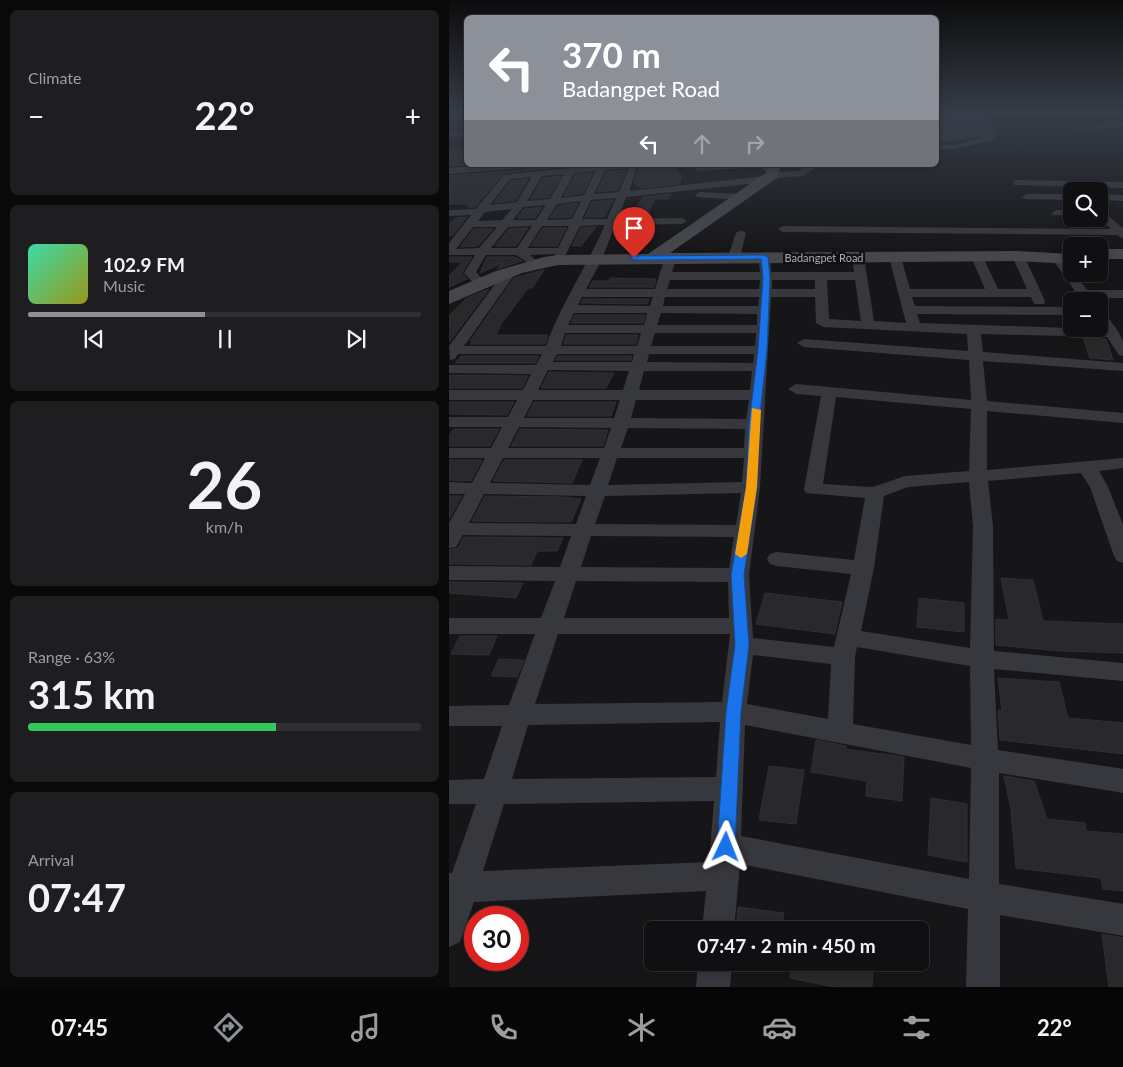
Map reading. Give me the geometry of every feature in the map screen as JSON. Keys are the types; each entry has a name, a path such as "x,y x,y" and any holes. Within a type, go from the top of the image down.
{"main road":[{"path":"659,287 741,197 769,171"},
{"name":"Badangpet Road","path":"449,298 511,271 559,256 597,259 659,287 734,257 895,257 977,246 1018,256 1063,257"},
{"path":"1108,254 1123,254"},
{"path":"1108,260 1123,260"}],"street":[{"path":"449,170 467,167"},
{"path":"449,170 493,167"},
{"path":"602,167 600,184 589,197 559,256 520,252 449,251 507,177 602,167"},
{"path":"451,533 552,350 559,329 597,259 623,187 633,167"},
{"path":"698,168 713,167"},
{"path":"670,188 769,171 800,174 812,167"},
{"path":"571,170 572,184"},
{"path":"480,283 469,273 482,252 521,204 539,173"},
{"path":"1067,173 1074,182"},
{"path":"1017,183 1063,187"},
{"path":"520,252 554,201 572,184 600,184"},
{"path":"1108,185 1123,184"},
{"path":"449,213 480,211 521,204 589,197 623,187 685,189 697,194 741,197"},
{"path":"1027,197 1063,197"},
{"path":"1108,197 1123,198"},
{"path":"1057,213 1063,213"},
{"path":"1108,213 1116,213"},
{"path":"1108,220 1122,233"},
{"path":"469,224 682,221"},
{"path":"783,228 977,246 1122,233"},
{"path":"734,257 741,233"},
{"path":"977,246 993,293"},
{"path":"520,252 533,263"},
{"path":"1018,256 1034,293 1045,311"},
{"path":"719,921 733,712 742,635 738,575 751,487 754,424 763,329 764,257"},
{"path":"820,257 823,323 868,325 910,310 993,293 1034,293"},
{"path":"858,257 868,325"},
{"path":"895,257 910,310"},
{"path":"451,352 511,271"},
{"path":"570,310 659,287 765,293 821,276 861,276"},
{"path":"449,931 457,888 494,792 566,574 621,423 641,359 659,287"},
{"path":"578,293 659,287 765,293 822,293"},
{"path":"559,329 659,287 763,329"},
{"path":"1108,296 1123,294"},
{"path":"910,310 1063,311"},
{"path":"910,310 974,330 1112,333"},
{"path":"1108,328 1123,352"},
{"path":"974,330 979,405 978,476 983,526 982,659 985,759 983,987"},
{"path":"804,343 1123,367"},
{"path":"451,352 552,350 641,359"},
{"path":"449,369 542,368 641,359 761,358"},
{"path":"796,389 1123,418"},
{"path":"829,392 813,489 875,493 905,482 1123,463"},
{"path":"449,395 758,395"},
{"path":"449,422 754,424"},
{"path":"449,453 752,453"},
{"path":"1087,467 1099,487 1123,556"},
{"path":"449,488 595,491 751,487"},
{"path":"841,732 845,647 863,568 875,493"},
{"path":"451,533 583,528 745,531"},
{"path":"777,560 863,568"},
{"path":"449,574 738,575"},
{"path":"449,626 550,626 742,635 845,647 1123,672"},
{"path":"449,716 733,712 985,759 1123,781"},
{"path":"449,792 728,789"},
{"path":"457,888 724,861 985,897 1123,920"},
{"path":"713,987 714,971"}],"building":[{"path":"449,159 464,159 464,165 449,166"},
{"path":"527,167 562,167 504,173 475,207 467,207 471,204 449,204 449,176 523,170"},
{"path":"639,167 674,167 681,175 679,184 641,188 634,183"},
{"path":"626,170 618,190 597,192 606,172"},
{"path":"593,173 583,193 564,196 575,175"},
{"path":"561,176 549,197 531,199 543,178"},
{"path":"528,179 516,200 494,203 511,181"},
{"path":"671,194 668,199 655,199 646,217 631,217 643,197"},
{"path":"613,200 604,217 585,217 592,202"},
{"path":"578,203 571,217 550,218 558,206"},
{"path":"542,207 535,218 517,218 524,209"},
{"path":"467,217 453,235 449,235 449,224 456,218"},
{"path":"641,226 635,239 617,238 625,227"},
{"path":"596,227 581,246 572,246 581,228"},
{"path":"528,228 516,246 495,246 509,229"},
{"path":"543,228 566,228 557,246 531,246"},
{"path":"474,229 493,229 478,246 460,247"},
{"path":"449,257 472,257 462,273 467,279 449,287 449,276 462,262 449,262"},
{"path":"487,257 515,257 522,261 497,269 503,263 480,273"},
{"path":"544,270 532,288 528,288 501,324 496,335 548,335 545,344 470,344 473,341 470,341 514,278"},
{"path":"610,278 656,279 654,287 589,287 593,281 608,281"},
{"path":"489,289 449,341 449,316 467,298"},
{"path":"583,299 649,299 647,304 581,303"},
{"path":"575,315 645,315 643,323 571,323"},
{"path":"566,335 638,335 636,344 564,344"},
{"path":"1083,338 1106,339 1113,360 1090,358"},
{"path":"461,356 539,356 535,363 455,363"},
{"path":"558,356 632,356 631,360 556,360"},
{"path":"549,372 614,373 606,388 541,388"},
{"path":"449,375 528,376 522,388 449,388"},
{"path":"449,402 514,402 507,415 449,414"},
{"path":"534,402 616,402 611,416 527,416"},
{"path":"454,429 499,429 490,446 449,446 449,435"},
{"path":"520,429 608,430 603,446 511,446"},
{"path":"449,460 482,460 471,481 449,480"},
{"path":"504,460 582,460 572,483 493,481"},
{"path":"449,496 462,496 449,519"},
{"path":"485,496 581,499 571,522 472,521"},
{"path":"464,537 563,538 557,551 537,551 531,565 449,564 449,550 458,548"},
{"path":"1001,578 1033,580 1043,621 1124,624 1124,653 1060,651 996,645 996,619 1009,620"},
{"path":"449,582 523,583 516,598 449,593"},
{"path":"765,593 842,602 835,634 756,624"},
{"path":"919,598 964,603 964,632 917,627"},
{"path":"460,636 497,636 489,655 451,654"},
{"path":"499,659 524,660 517,677 491,676"},
{"path":"998,678 1059,682 1068,718 1124,723 1124,754 1000,740 998,710 1002,711"},
{"path":"816,740 846,746 846,749 904,757 902,801 866,796 867,781 811,772"},
{"path":"769,766 804,770 796,824 759,820"},
{"path":"1004,776 1034,781 1047,819 1085,823 1086,831 1124,834 1124,891 1103,889 1101,878 1016,868 1011,810"},
{"path":"931,798 967,804 967,862 928,855"},
{"path":"738,907 784,913 783,921 737,921"},
{"path":"1102,934 1124,938 1124,987 1109,987"},
{"path":"791,971 873,971 872,987 834,987 790,978"}],"slow traffic":[{"path":"741,554 751,487 756,410"}],"route":[{"path":"634,258 764,257 767,277 754,424 751,487 738,575 742,645 733,712 726,847"}]}
